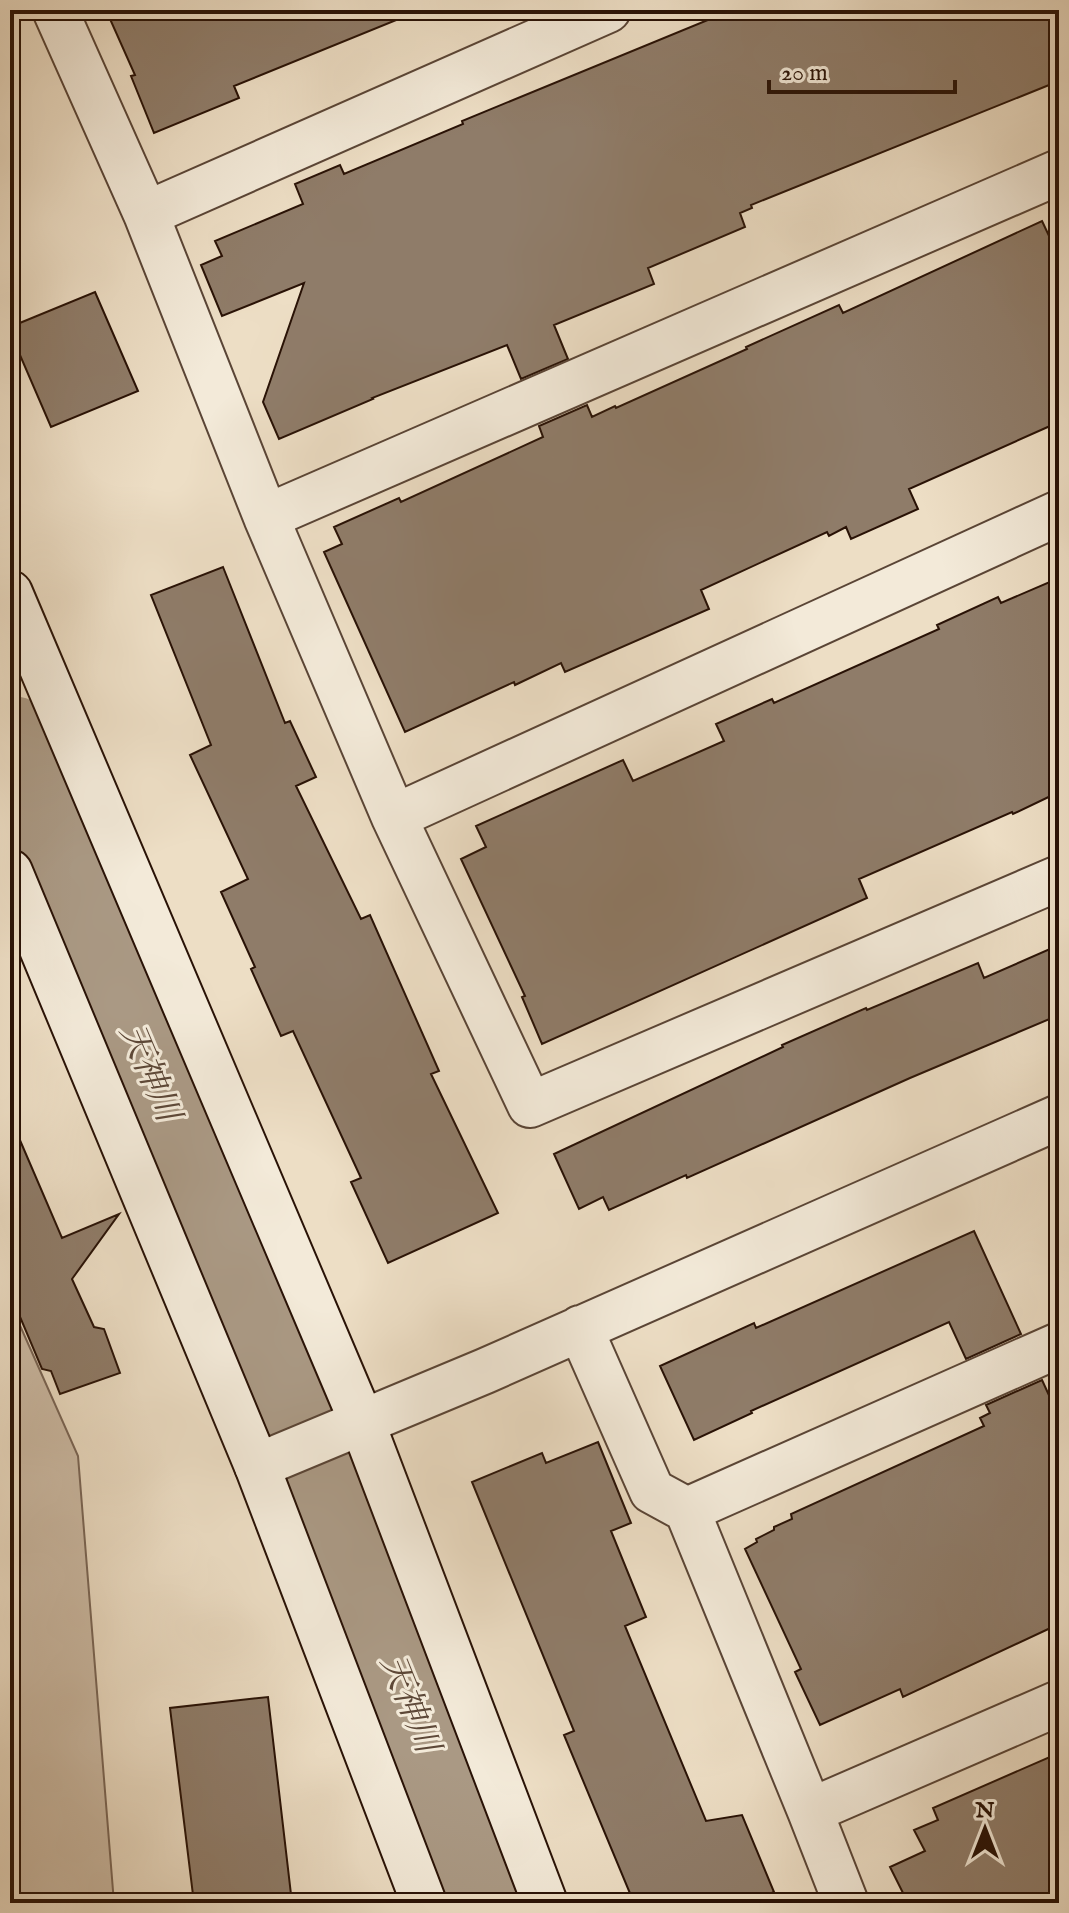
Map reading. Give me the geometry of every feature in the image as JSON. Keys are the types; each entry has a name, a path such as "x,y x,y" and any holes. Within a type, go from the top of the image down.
{"street":[{"path":"55,10 146,214 266,517 394,817 530,1105 1059,878"},
{"path":"146,214 608,10"},
{"path":"266,517 1059,172"},
{"path":"394,817 1059,513"},
{"path":"10,593 362,1422 545,1903"},
{"path":"10,872 257,1466 424,1903"},
{"path":"257,1466 1059,1117"},
{"path":"580,1328 652,1491 687,1510 846,1903"},
{"path":"687,1510 1059,1345"},
{"path":"810,1811 1059,1703"}],"shaded area":[{"path":"10,1303 78,1456 114,1903 10,1903"}],"building":[{"path":"106,10 416,12 234,86 239,98 154,133 131,76 135,75"},
{"path":"732,10 1059,10 1059,81 751,205 752,208 740,213 745,227 648,268 654,284 554,325 568,359 521,379 507,345 372,398 279,439 263,402 304,283 222,316 201,265 222,256 215,241 303,204 295,184 340,165 344,174 463,124 462,121"},
{"path":"1042,221 1059,257 1059,422 909,489 918,509 851,539 846,527 829,536 827,532 701,590 709,609 565,672 561,663 515,685 514,682 405,732 324,552 342,544 334,527 399,498 401,502 543,437 539,426 587,405 592,417 616,408 839,305 843,313"},
{"path":"95,292 138,391 51,427 10,327"},
{"path":"223,567 285,723 290,721 316,777 296,786 361,919 370,915 439,1071 431,1074 498,1213 388,1263 351,1182 361,1178 293,1031 281,1036 251,969 255,967 221,892 248,879 190,755 211,745 151,595"},
{"path":"1059,578 1059,792 859,879 867,898 542,1044 522,997 525,996 461,859 486,847 476,826 623,760 633,781 724,741 716,724 772,699 774,703 939,629 937,625 998,597 1001,603"},
{"path":"1059,945 1059,1015 609,1210 603,1197 579,1209 554,1154 866,1008 978,963 984,978"},
{"path":"10,1117 62,1238 119,1214 72,1279 94,1327 104,1329 120,1373 60,1394 51,1371 42,1369 12,1298 19,1291 10,1269"},
{"path":"974,1231 1021,1334 966,1359 949,1322 694,1440 660,1366 754,1323 756,1328"},
{"path":"1042,1380 1059,1417 1059,1624 903,1697 900,1689 820,1725 795,1672 801,1669 745,1549 774,1527 792,1519 791,1514 984,1426 980,1418 990,1413 986,1405"},
{"path":"598,1442 631,1523 611,1531 646,1617 625,1626 706,1821 742,1815 774,1892 748,1903 634,1903 564,1735 574,1731 472,1482 542,1453 546,1463"},
{"path":"268,1697 292,1903 194,1903 170,1708"},
{"path":"1059,1753 1059,1903 908,1903 890,1867 925,1851 914,1830 938,1820 933,1808"}],"waterway":[{"name":"天神川","path":"10,752 288,1393"},
{"name":"天神川","path":"330,1504 487,1903"}]}
